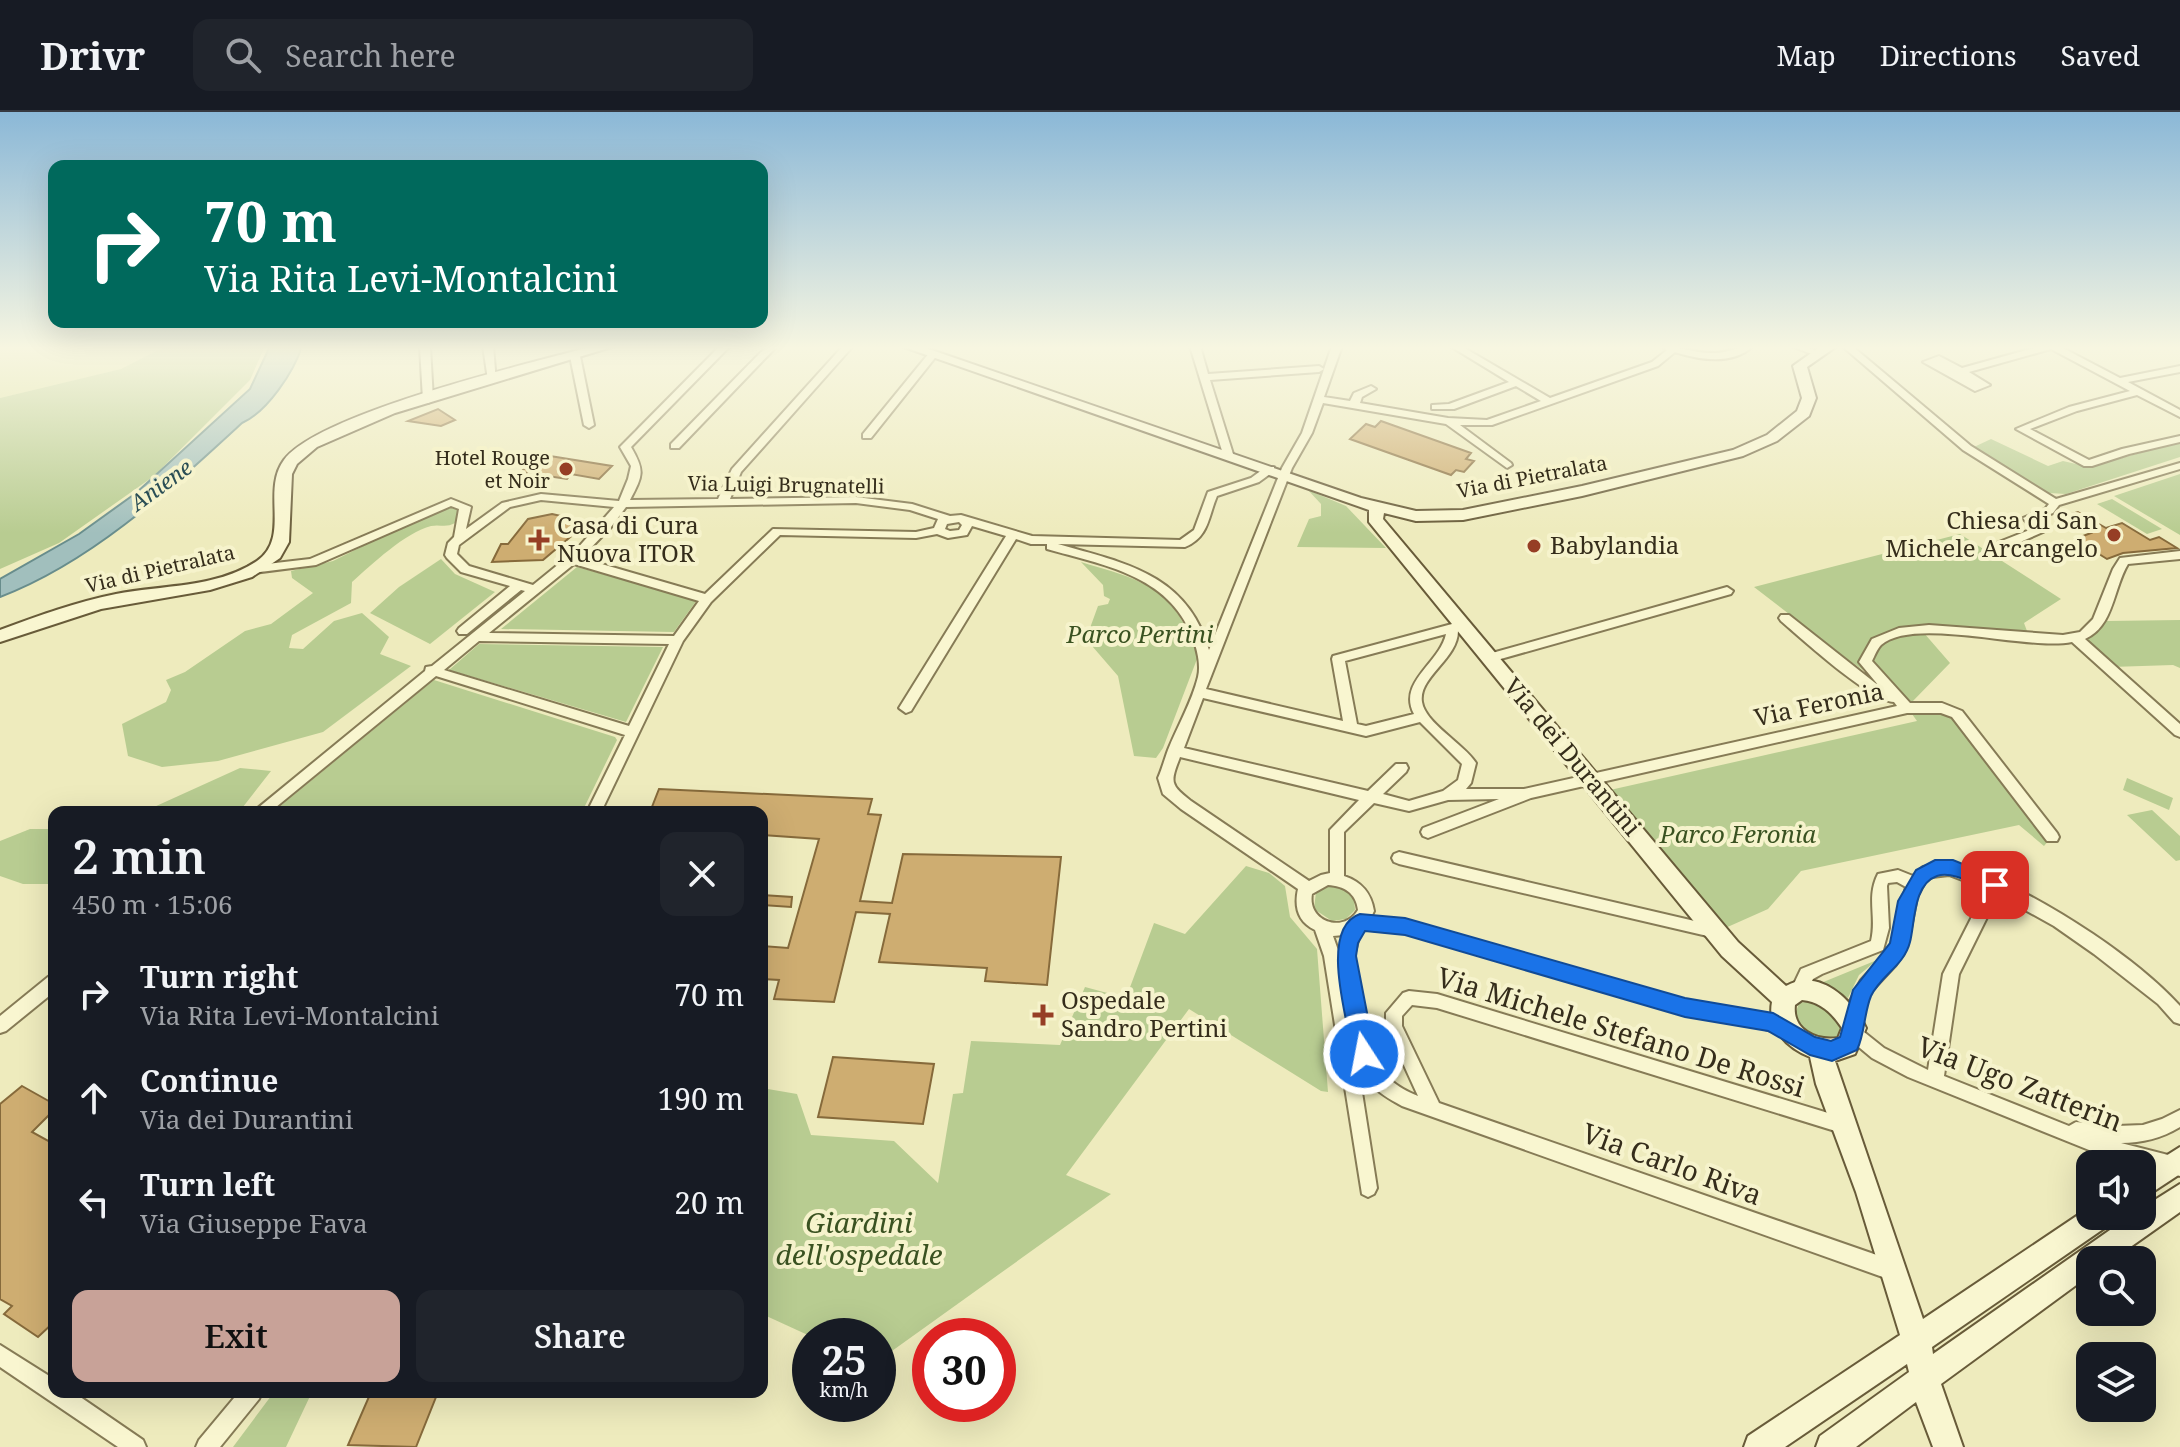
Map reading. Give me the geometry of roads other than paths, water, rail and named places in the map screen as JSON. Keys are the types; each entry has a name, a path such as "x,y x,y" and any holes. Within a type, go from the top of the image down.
{"street":[{"name":"Via di Pietralata","path":"0,636 106,602 229,578 253,569 274,555 282,543 285,533 282,481 295,456 343,427 402,408"},
{"path":"586,408 589,425"},
{"path":"267,806 431,670 478,637 573,560 623,502 636,469 635,460 625,447 663,408"},
{"path":"675,446 712,408"},
{"path":"723,501 736,471 792,408"},
{"path":"867,436 889,408"},
{"name":"Via di Pietralata","path":"1093,408 1377,508 1424,516 1473,514 1749,450 1786,428 1807,408"},
{"path":"1214,408 1228,454"},
{"path":"1308,888 1168,790 1165,778 1205,673 1315,408"},
{"path":"1373,408 1448,421 1488,423 1531,408"},
{"path":"1920,408 1967,448 2055,503"},
{"path":"2076,408 2021,429 2088,464 2126,451 2180,439"},
{"path":"1448,421 1507,465"},
{"path":"1998,547 2039,530 2029,518 2049,511 2055,503 2180,466"},
{"path":"1031,540 1186,543 1204,524 1212,494 1255,480 1270,469"},
{"name":"Via Luigi Brugnatelli","path":"459,536 518,500 541,497 623,502 875,501 912,507 965,527"},
{"path":"253,569 312,562 451,502 465,507 459,536 451,552 458,565 535,590"},
{"name":"Via dei Durantini","path":"1377,508 1374,517 1378,524 1457,627 1490,658 1747,968 1791,994 1814,991 1831,999 1842,1008 1853,1029"},
{"path":"939,530 939,523 946,518"},
{"path":"597,806 677,640 707,599 777,531 901,535 939,530 950,535 965,527 1031,540 1159,583 1182,604 1201,642 1205,673"},
{"path":"906,708 1010,534"},
{"path":"2180,555 2124,561 2096,626 2076,638 2180,732"},
{"path":"573,560 707,599"},
{"path":"463,631 519,585"},
{"path":"1490,658 1727,591"},
{"path":"1785,618 1868,685 1907,708 1942,708 1957,714 2052,837"},
{"path":"1448,795 1464,783 1469,763 1421,717 1416,707 1417,691 1453,639 1457,627"},
{"path":"1351,727 1338,659 1457,627"},
{"name":"Via Feronia","path":"1529,793 1907,708 1865,662 1872,648 1893,635 1938,629 2076,638"},
{"path":"478,637 677,640"},
{"path":"1201,642 1210,647 1218,646"},
{"path":"431,670 632,732"},
{"path":"1198,692 1373,730 1421,717"},
{"path":"1174,751 1412,807 1448,795 1529,793"},
{"path":"1337,880 1337,830 1401,768"},
{"path":"1428,832 1529,793"},
{"path":"1399,858 1717,932"},
{"path":"1322,927 1340,930 1357,925 1405,927 1685,1007 1756,1019 1789,1030 1820,1050 1843,1048 1853,1029 1866,984 1898,949 1905,907 1917,885 1928,871 1945,867 1969,872 1995,885 2129,970 2168,1001 2180,1017"},
{"path":"1789,1030 1782,1016 1791,994 1807,974 1877,945 1883,930 1877,891 1883,878 1898,876 1917,885"},
{"path":"1357,925 1366,911 1363,897 1353,886 1337,880 1321,880 1308,888 1303,898 1304,911 1322,927 1332,956 1368,1188"},
{"path":"1935,1080 1951,974 1995,885"},
{"name":"Via Carlo Riva","path":"1357,925 1346,956 1364,1054 1372,1073 1384,1087 1433,1108 1894,1271"},
{"path":"0,1026 48,987"},
{"name":"Via Michele Stefano De Rossi","path":"1433,1108 1394,1026 1394,1013 1409,998 1437,1001 1845,1126"},
{"name":"Via Ugo Zatterin","path":"1853,1029 1891,1061 1935,1080 2109,1149 2178,1163"},
{"path":"1820,1050 1828,1084 1845,1126 1916,1341 1932,1408 1948,1447"},
{"path":"2047,1124 2129,1135 2159,1129 2180,1118"},
{"path":"2156,1177 2178,1163"},
{"path":"1831,1447 2036,1296 2180,1197"},
{"path":"1759,1447 2079,1230"},
{"path":"0,1355 48,1388"},
{"path":"63,1398 136,1447"},
{"path":"206,1447 247,1398"}],"water":[{"name":"Aniene","path":"229,408 263,408 158,498 98,544 34,582 0,597 0,579 79,534 136,493"}],"place":[{"name":"Hotel Rouge et Noir","path":"566,469"},
{"name":"Chiesa di San Michele Arcangelo","path":"2114,535"},
{"name":"Casa di Cura Nuova ITOR","path":"539,540"},
{"name":"Babylandia","path":"1534,546"},
{"name":"Ospedale Sandro Pertini","path":"1043,1015"}],"park label":[{"name":"Parco Pertini","path":"1140,635"},
{"name":"Parco Feronia","path":"1738,835"},
{"name":"Giardini dell'ospedale","path":"859,1239"}]}
